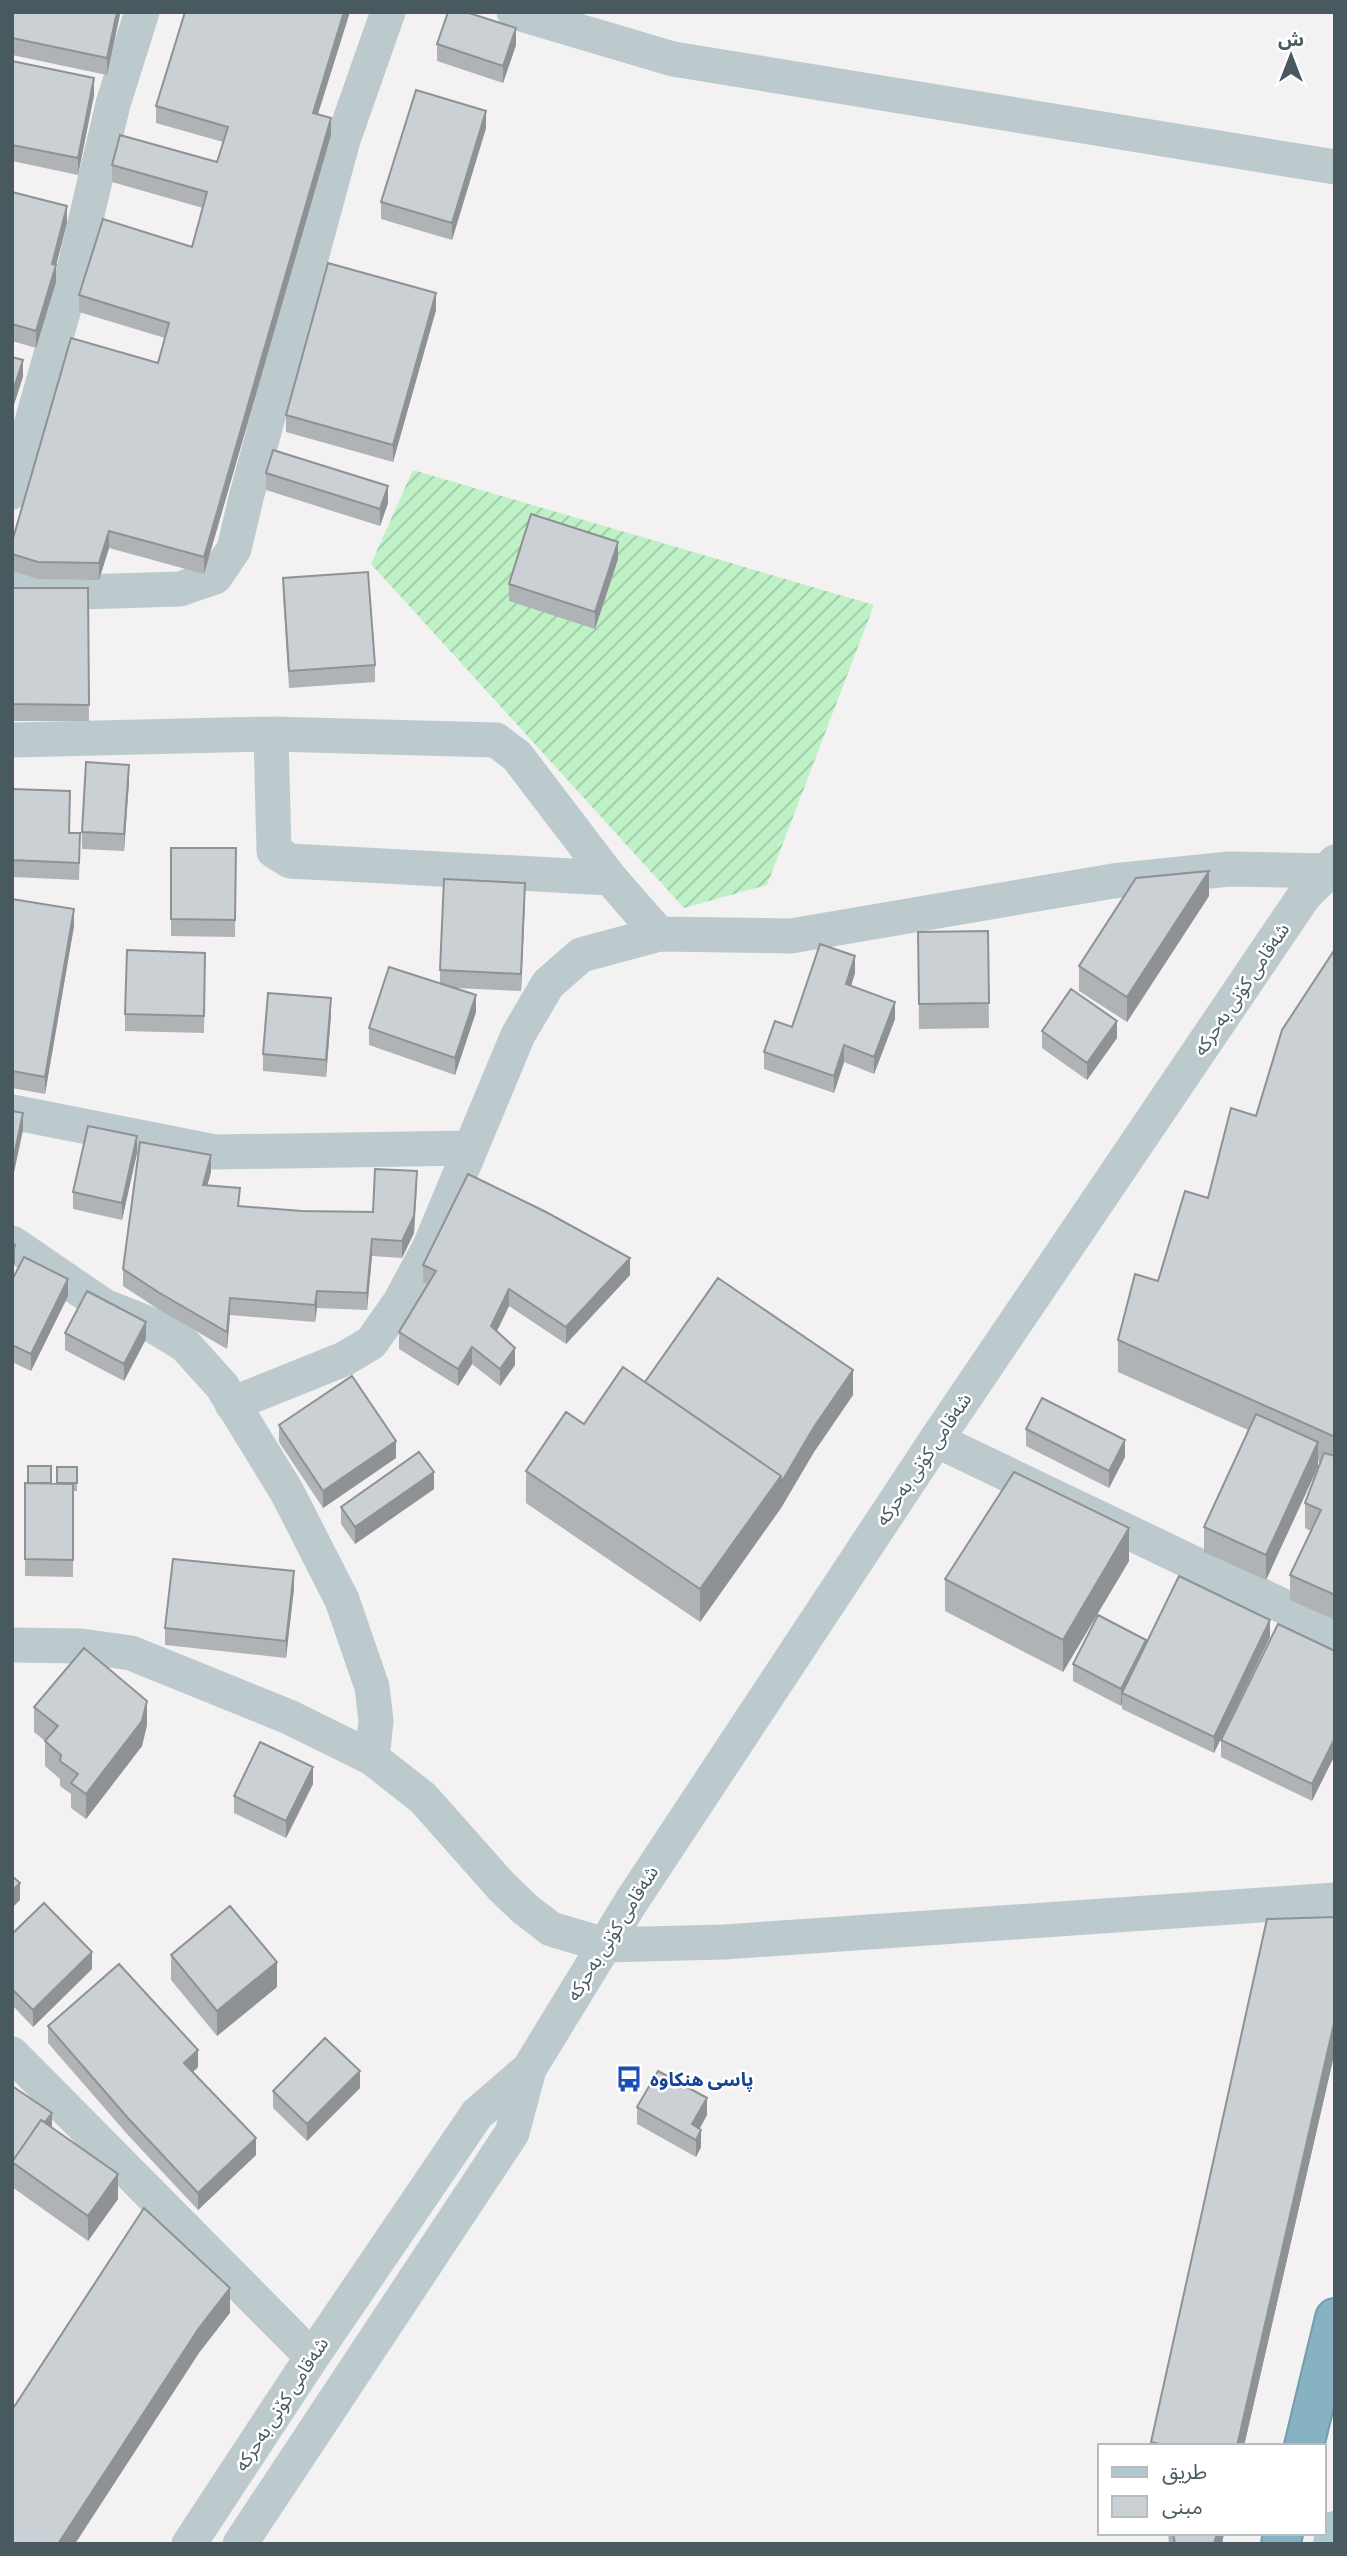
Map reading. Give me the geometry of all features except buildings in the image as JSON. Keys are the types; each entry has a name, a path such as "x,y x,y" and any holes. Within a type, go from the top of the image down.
{"highway":[{"path":"1304,2444 1335,2318"}],"main road":[{"path":"1332,2544 1335,2530"}],"street":[{"path":"12,492 69,291 113,104 142,12"},
{"path":"12,586 48,593 180,589 215,577 234,549 343,140 388,12"},
{"path":"514,12 673,59 1335,167"},
{"path":"12,740 271,734 496,740 517,756 610,878 659,934"},
{"path":"271,734 274,851 290,861 610,878"},
{"path":"232,1404 345,1359 371,1343 400,1302 430,1246 518,1035 548,984 581,955 659,934 791,936 1113,881 1229,869 1325,883"},
{"name":"شەقامی کۆنی بەحرکە","path":"189,2544 477,2114 528,2069 605,1945 936,1440 1325,883"},
{"path":"12,1112 215,1152 469,1148"},
{"path":"12,1243 104,1306 152,1325 185,1345 222,1386 287,1492 342,1600 372,1688 376,1721 372,1758"},
{"path":"936,1440 1335,1631"},
{"path":"12,1645 81,1646 131,1653 289,1717 372,1758 423,1798 525,1909 551,1929 605,1945 724,1942 1335,1900"},
{"path":"12,2054 312,2357"},
{"name":"شەقامی کۆنی بەحرکە","path":"240,2544 512,2133 528,2069"}],"green space":[{"path":"413,470 874,605 767,885 684,908 371,564"}],"place":[{"name":"پاسی هنكاوه‌","path":"629,2079"}]}
